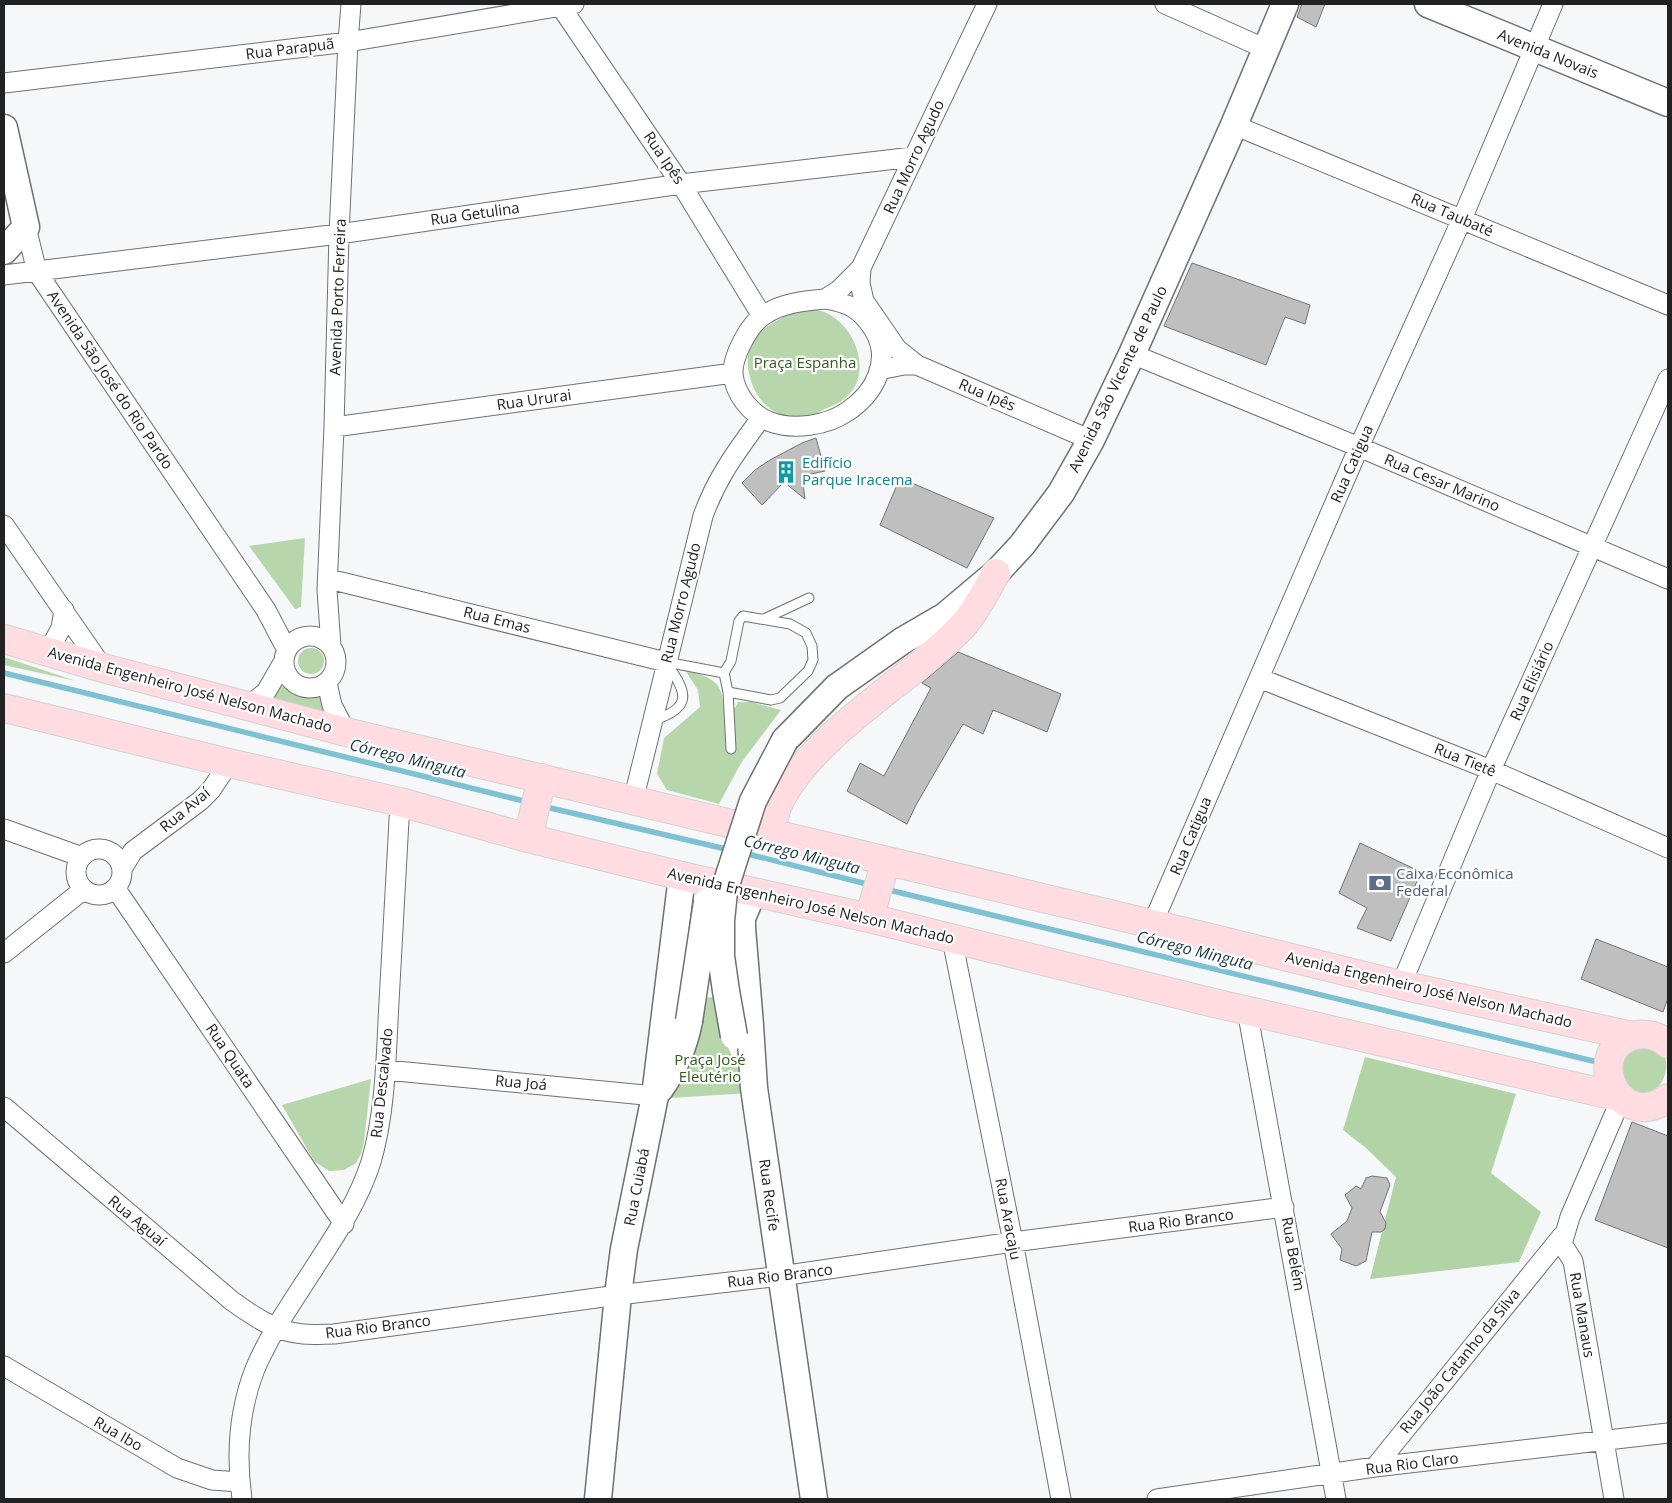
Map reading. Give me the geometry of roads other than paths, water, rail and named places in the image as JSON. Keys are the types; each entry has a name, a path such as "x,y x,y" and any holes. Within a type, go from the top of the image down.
{"main road":[{"name":"Avenida São Vicente de Paulo","path":"655,1096 677,1062 684,1044 713,871 729,820 740,796 785,740 836,687 902,641 945,616 996,573 1022,545 1061,493 1091,440 1132,354 1234,125 1285,4"},
{"name":"Avenida Novais","path":"1428,4 1668,103"},
{"name":"Avenida São José do Rio Pardo","path":"4,128 17,207"},
{"path":"4,251 17,207"},
{"path":"770,833 779,802 791,782 810,758 937,650 965,622 996,573"},
{"name":"Avenida Engenheiro José Nelson Machado","path":"4,639 103,668 346,732 535,806 682,876 753,892 878,889 1152,925 1400,985 1659,1037"},
{"name":"Avenida Engenheiro José Nelson Machado","path":"4,708 229,763 400,802 535,806 633,801 770,833 878,889 952,939 1640,1104"},
{"name":"Avenida São Vicente de Paulo","path":"754,1088 734,1036 721,956 721,921 724,891 753,801 785,740"},
{"name":"Rua Cuiabá","path":"598,1499 624,1250 655,1096 682,876"},
{"name":"Rua Recife","path":"753,892 742,918 742,928 754,1088 814,1499"},
{"path":"1640,1104 1610,1084 1608,1065 1616,1048 1623,1041 1659,1037"}],"street":[{"name":"Avenida Porto Ferreira","path":"331,646 328,584 339,234 351,4"},
{"name":"Rua Parapuã","path":"4,83 348,42 565,4"},
{"name":"Rua Ipês","path":"565,4 682,184 762,316"},
{"name":"Rua Morro Agudo","path":"825,298 840,290 861,268 987,4"},
{"path":"1165,4 1266,49"},
{"name":"Rua Catigua","path":"1152,925 1258,678 1462,219 1553,4"},
{"name":"Rua Taubaté","path":"1234,125 1668,306"},
{"name":"Rua Getulina","path":"4,275 339,234 682,184 913,157"},
{"name":"Avenida São José do Rio Pardo","path":"17,207 37,272 266,610 295,646"},
{"path":"861,268 860,283 864,301 897,349 917,365"},
{"path":"825,298 843,302 857,309 869,322 879,339 882,355 874,384 848,411 834,418 806,426 773,423 760,418 743,399 737,388 733,373 737,355 750,328 762,316 780,306 825,298"},
{"name":"Rua Cesar Marino","path":"1132,354 1668,579"},
{"name":"Rua Ipês","path":"879,370 904,365 917,365 1091,440"},
{"name":"Rua Ururai","path":"334,427 733,373"},
{"name":"Rua Elisiário","path":"1400,985 1491,770 1668,378"},
{"name":"Rua Morro Agudo","path":"633,801 703,516 722,471 760,418"},
{"path":"4,525 103,668"},
{"name":"Avenida Porto Ferreira","path":"247,707 266,692 295,646 328,584"},
{"name":"Rua Emas","path":"328,584 666,662"},
{"path":"48,652 56,640 64,610"},
{"path":"322,638 331,646 335,653 336,661 332,677 326,683 318,687 308,688 298,685 290,679 286,671 295,646 322,638"},
{"name":"Rua Tietê","path":"1258,678 1491,770 1668,848"},
{"path":"326,683 332,705 346,732"},
{"name":"Rua Avaí","path":"122,868 133,851 200,801 211,790 229,763"},
{"name":"Rua Descalvado","path":"241,1491 238,1448 245,1403 255,1370 276,1327 344,1224 359,1194 380,1125 386,1070 400,802"},
{"path":"4,829 82,857"},
{"path":"111,852 117,858 122,868 120,882 116,888 108,894 100,896 83,890 76,874 77,865 88,852 96,850 111,852 133,851"},
{"name":"Rua Quata","path":"116,888 344,1224"},
{"path":"4,953 83,890"},
{"name":"Rua Aracaju","path":"952,939 1013,1242 1061,1499"},
{"name":"Rua Belém","path":"1247,1010 1336,1499"},
{"name":"Rua Joá","path":"386,1070 655,1096"},
{"path":"1562,1244 1570,1217 1640,1104"},
{"name":"Rua Aguaí","path":"4,1107 232,1301 255,1318 276,1327"},
{"name":"Rua Rio Branco","path":"276,1327 301,1334 334,1334 781,1276 1013,1242 1284,1207"},
{"name":"Rua João Catanho da Silva","path":"1375,1467 1562,1236 1562,1244"},
{"name":"Rua Manaus","path":"1562,1244 1573,1260 1614,1499"},
{"path":"1546,1255 1565,1255 1573,1260"},
{"name":"Rua Ibo","path":"4,1366 177,1468 241,1491"},
{"name":"Rua Rio Claro","path":"1157,1499 1375,1467 1668,1433"}],"lane":[{"path":"764,619 809,598"},
{"path":"728,692 771,700 780,698 808,671 812,660 812,646 806,633 790,624 764,619 743,616 739,621 731,661 724,673 728,692 731,749"},
{"path":"666,662 724,673"}],"waterway":[{"name":"Córrego Minguta","path":"4,673 528,802"},
{"name":"Córrego Minguta","path":"542,806 730,850"},
{"name":"Córrego Minguta","path":"744,853 871,885"},
{"name":"Córrego Minguta","path":"885,889 1593,1061"}],"place":[{"name":"Edifício Parque Iracema","path":"786,472"},
{"name":"Caixa Econômica Federal","path":"1380,883"}],"park label":[{"name":"Praça Espanha","path":"805,363"},
{"name":"Praça José Eleutério","path":"710,1068"}]}
